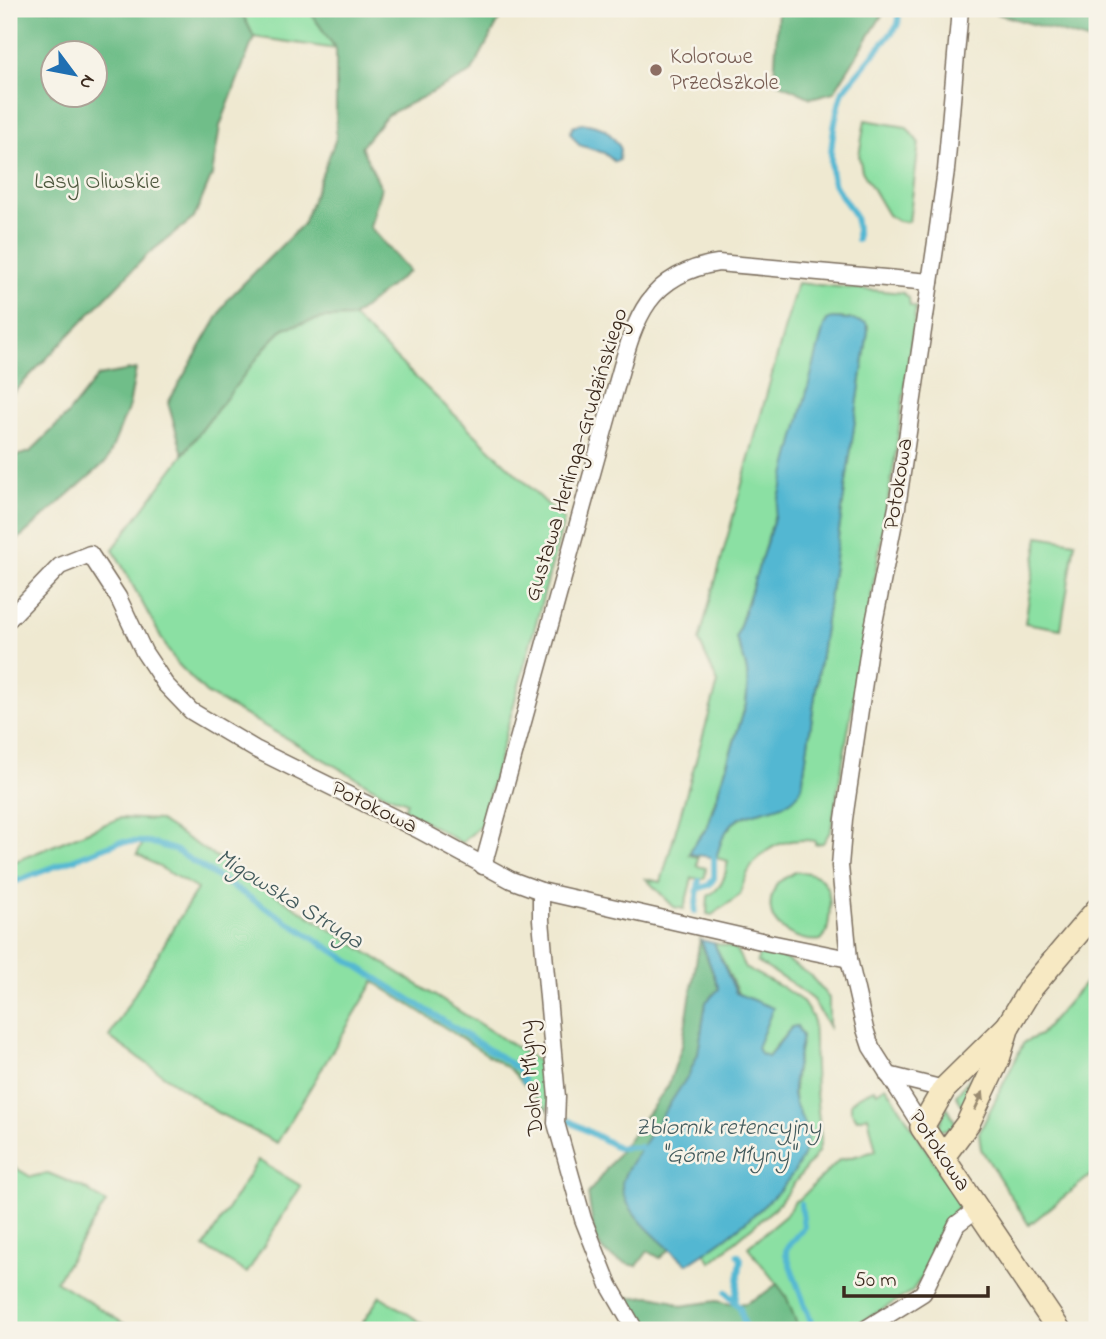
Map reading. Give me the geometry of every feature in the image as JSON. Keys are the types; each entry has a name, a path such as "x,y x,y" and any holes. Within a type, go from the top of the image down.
{"street":[{"name":"Potokowa","path":"960,9 946,170 897,507 869,648 844,819 840,866 849,959 871,1047 942,1158 1059,1330"},
{"name":"Gustawa Herlinga-Grudzińskiego","path":"483,866 621,372 637,318 645,304 676,277 704,265 718,263 930,282"},
{"name":"Potokowa","path":"9,619 60,566 90,554 118,597 144,652 165,684 191,711 255,749 417,829 511,880 541,891 849,959"},
{"name":"Dolne Młyny","path":"541,891 541,920 557,1097 556,1123 594,1249 609,1285 635,1330"},
{"path":"942,1158 968,1123 998,1059 1008,1026 1031,988 1097,911"},
{"path":"922,1127 944,1088 1008,1026"},
{"path":"888,1075 944,1088"},
{"path":"864,1330 923,1293 957,1224 977,1209"}],"green space":[{"name":"Lasy Oliwskie","path":"9,9 240,9 254,37 220,126 212,175 194,218 148,254 9,397"},
{"path":"240,9 308,9 336,49 254,37"},
{"path":"308,9 505,9 471,73 387,115 361,147 381,187 370,227 409,271 353,317 323,318 284,328 269,343 183,454 168,403 228,299 303,224 336,138 336,49"},
{"path":"778,9 886,9 834,92 811,98 774,81"},
{"path":"981,9 1097,9 1097,43"},
{"path":"865,120 906,127 919,143 909,222 898,221 888,215 862,171 859,156"},
{"path":"797,283 903,293 909,298 910,306 916,307 894,465 831,830 823,843 801,840 788,842 776,845 766,852 750,870 740,895 712,915 707,914 708,896 722,881 728,861 716,858 722,837 734,822 802,786 867,337 868,326 864,324 843,318 827,320 772,525 736,638 747,670 746,704 706,828 689,855 698,857 697,866 706,868 705,877 692,878 684,909 674,907 646,879 661,882 718,683 699,641"},
{"path":"353,317 564,520 481,825 462,843 404,809 407,802 383,793 206,693 168,650 113,549 233,388 284,328 323,318"},
{"path":"136,369 129,406 107,461 9,547 9,458 30,452 66,416 98,376"},
{"path":"1039,536 1075,542 1061,629 1025,623"},
{"path":"120,818 158,820 541,1063 548,1063 547,1110 511,1070 374,982 277,1143 216,1112 109,1037 197,889 137,854 145,840 120,842 18,879 9,875 9,864"},
{"path":"795,872 815,875 826,885 830,909 826,932 821,940 806,940 790,934 773,918 771,904 777,883"},
{"path":"700,939 719,989 706,1002 698,1054 689,1074 652,1231 670,1249 660,1258 648,1251 637,1266 610,1257 603,1250 594,1232 588,1194 668,1086 682,1046"},
{"path":"714,943 736,950 745,968 802,1001 813,1018 821,1140 818,1152 776,1207 711,1262 704,1252 725,1237 802,1156 805,1145 804,1128 796,1108 794,1091 802,1035 799,1029 792,1027 767,1057 761,1055 757,1048 760,1039"},
{"path":"760,951 780,956 810,975 829,998 829,1027 813,1000 757,962"},
{"path":"1097,969 1097,1170 1029,1225 981,1149 979,1133 1024,1042 1040,1035"},
{"path":"993,1051 967,1113 956,1095"},
{"path":"886,1086 961,1204 954,1211 925,1273 911,1292 848,1330 799,1330 786,1296 748,1247 785,1216 795,1201 839,1160 876,1151 868,1116 857,1119 851,1110 851,1103 857,1097 874,1089 877,1092"},
{"path":"947,1107 957,1126 940,1130 938,1127"},
{"path":"258,1160 301,1186 247,1273 204,1247"},
{"path":"9,1164 31,1177 48,1173 84,1188 106,1203 56,1281 134,1330 9,1330"},
{"path":"777,1284 786,1296 799,1330 642,1330 625,1298 652,1296 681,1306 717,1301 746,1303"},
{"path":"380,1296 433,1330 358,1330"}],"water":[{"path":"581,123 595,125 608,132 620,147 619,160 615,162 604,153 579,145 570,133 573,127"},
{"path":"832,318 866,323 868,331 802,786 797,795 781,806 750,814 732,824 724,836 716,858 690,854 692,847 707,828 746,704 747,670 736,638 772,525 824,326 827,320"},
{"name":"Zbiornik retencyjny \"Górne Młyny\"","path":"701,940 714,943 736,993 773,1008 757,1048 761,1055 768,1057 792,1027 797,1026 802,1036 793,1094 806,1128 807,1140 802,1157 792,1175 777,1193 740,1227 687,1264 637,1216 623,1194 622,1183 628,1168 689,1074 698,1054 706,1002 719,989"}],"waterway":[{"path":"857,240 854,215 836,187 831,167 837,112 843,91 898,25 899,9"},
{"name":"Migowska Struga","path":"9,884 119,842 149,842 175,850 508,1062 519,1070 524,1081"},
{"path":"698,889 709,885 714,878 714,858"},
{"path":"695,911 699,881"},
{"name":"Migowska Struga","path":"569,1121 619,1148 640,1147"},
{"path":"801,1204 804,1227 786,1249 786,1254 812,1330"},
{"path":"735,1303 741,1259 738,1255"},
{"path":"726,1292 740,1308 746,1330"}],"place":[{"name":"Kolorowe Przedszkole","path":"656,70"}]}
